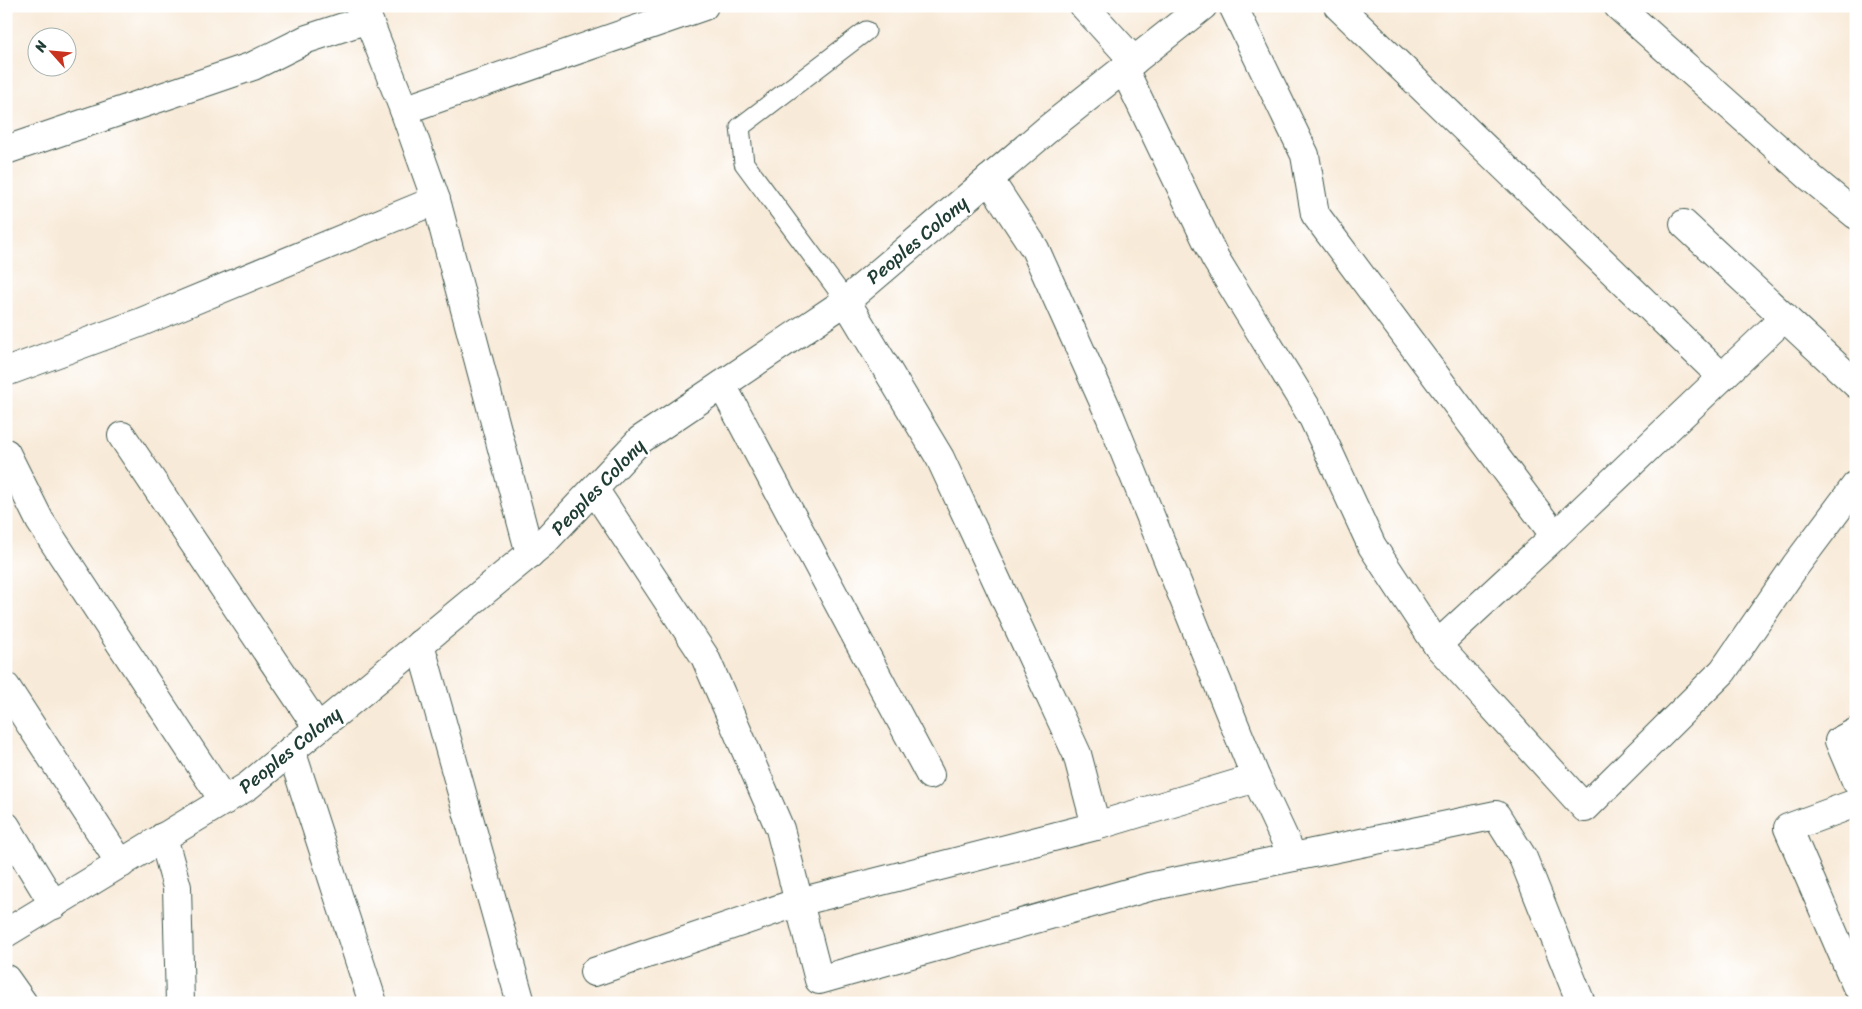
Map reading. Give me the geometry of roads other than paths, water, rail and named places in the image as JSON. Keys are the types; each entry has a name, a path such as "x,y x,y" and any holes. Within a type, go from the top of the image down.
{"street":[{"path":"404,110 704,6"},
{"path":"1084,6 1129,65 1215,258 1313,418 1372,546 1437,645 1584,808 1723,671 1796,564 1856,485"},
{"name":"Peoples Colony","path":"6,934 248,786 544,542 640,440 846,301 989,179 1203,6"},
{"path":"1233,6 1305,155 1315,214 1555,536"},
{"path":"1338,6 1722,377"},
{"path":"1618,6 1811,178 1856,215"},
{"path":"6,150 253,66 366,12 436,200 530,554"},
{"path":"989,179 1035,248 1106,407 1256,778 1293,857"},
{"path":"6,372 139,322 436,200"},
{"path":"1684,224 1856,384"},
{"path":"846,301 940,458 1077,754 1096,826"},
{"path":"1437,645 1555,536 1785,317"},
{"path":"722,384 930,775"},
{"path":"122,436 318,728"},
{"path":"6,453 40,521 224,800"},
{"path":"594,489 704,657 780,829 819,980 1149,886 1496,815 1523,858 1581,1003"},
{"path":"420,644 521,1003"},
{"path":"6,687 120,864"},
{"path":"1856,732 1839,741 1856,782"},
{"path":"291,750 373,1003"},
{"path":"594,972 799,902 1096,826 1256,778"},
{"path":"1854,977 1788,828 1856,803"},
{"path":"6,826 54,905"},
{"path":"163,838 177,887 180,1003"},
{"path":"6,979 23,1003"}],"lane":[{"path":"846,301 744,163 740,127 866,31"}]}
